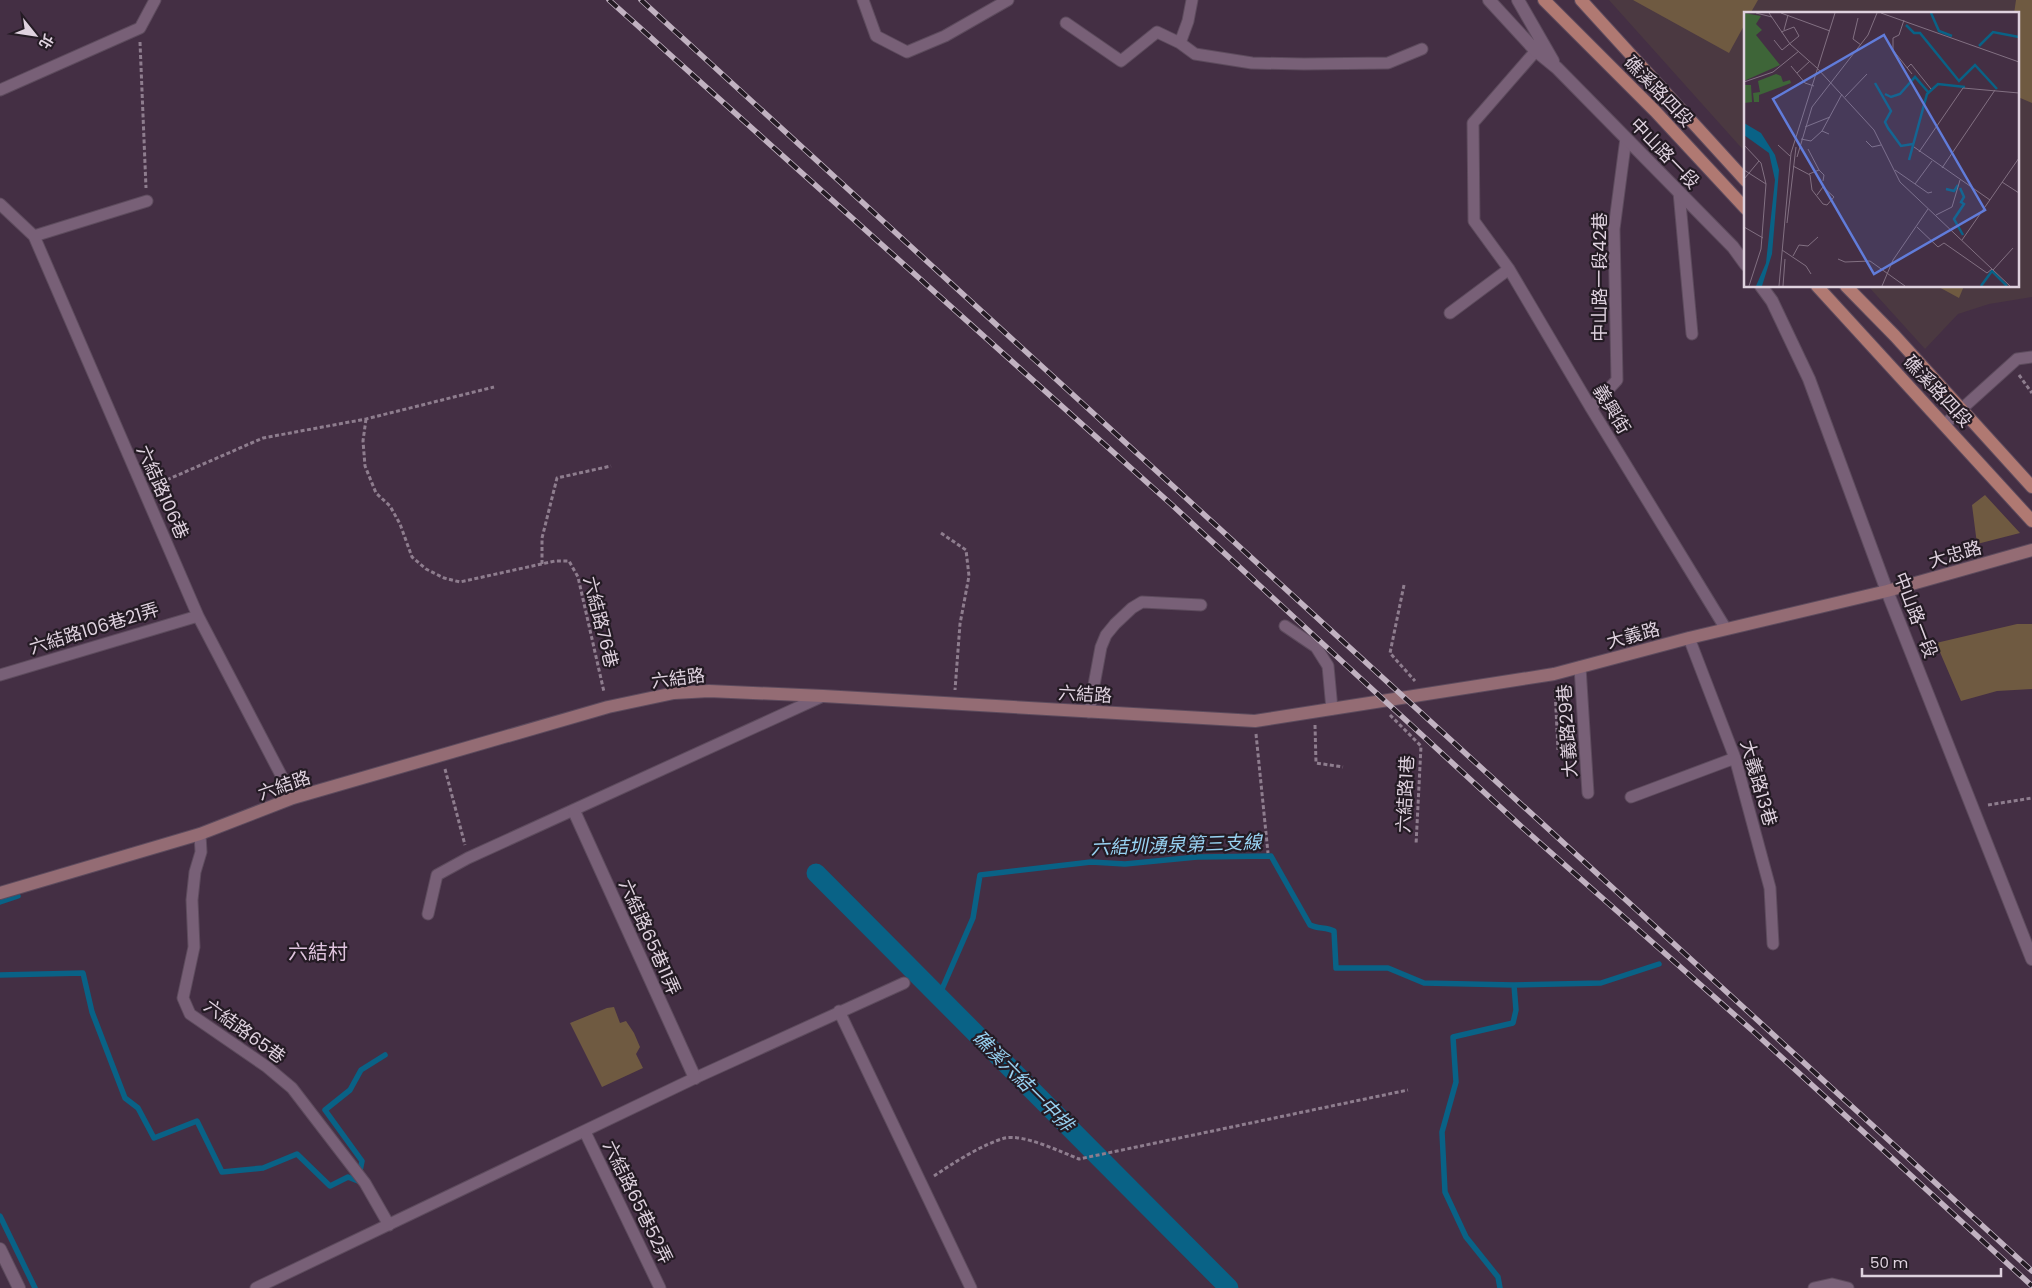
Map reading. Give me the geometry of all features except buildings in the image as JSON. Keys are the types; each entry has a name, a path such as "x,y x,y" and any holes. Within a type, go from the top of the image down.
{"main road":[{"name":"礁溪路四段","path":"1544,0 1655,111 1744,207"},
{"name":"礁溪路四段","path":"1581,0 1744,179"},
{"name":"礁溪路四段","path":"1820,288 2032,521"},
{"name":"礁溪路四段","path":"1848,288 1895,336 2032,487"}],"street":[{"name":"中山路一段","path":"1489,0 1539,46 1557,68 1733,247 1744,262"},
{"name":"中山路一段","path":"1518,0 1539,46"},
{"name":"中山路一段","path":"1762,288 1772,301 1809,379 1887,591 2032,959"},
{"name":"大忠路","path":"1887,591 2032,550"},
{"name":"大義路","path":"1382,701 1554,674 1689,638 1887,591"},
{"name":"六結路","path":"0,893 200,834 293,798 608,707 674,693 709,691 823,696 1255,721 1382,701"},
{"name":"六結路65巷11弄","path":"574,811 695,1078"},
{"path":"0,1249 19,1288"}],"lane":[{"path":"0,90 140,28 155,0"},
{"path":"863,0 876,36 907,52 945,36 1008,0"},
{"path":"1180,43 1188,21 1192,0"},
{"path":"1066,23 1121,61 1157,32 1180,43 1196,54 1252,63 1388,63 1422,49"},
{"name":"義興街","path":"1539,46 1473,124 1474,222 1510,269 1591,408 1726,629"},
{"name":"中山路一段42巷","path":"1591,408 1617,380 1614,229 1626,138"},
{"path":"1679,192 1692,334"},
{"path":"34,236 147,201"},
{"name":"六結路106巷","path":"0,204 34,236 198,616 293,798"},
{"path":"1450,313 1510,269"},
{"path":"1945,424 2017,359 2032,357"},
{"path":"1089,712 1102,648 1106,636 1115,624 1132,608 1142,602 1201,604"},
{"name":"六結路106巷21弄","path":"0,675 198,616"},
{"path":"1285,626 1316,647 1328,666 1332,709"},
{"name":"大義路13巷","path":"1689,638 1735,758 1770,888 1774,944"},
{"name":"大義路29巷","path":"1580,667 1588,792"},
{"path":"428,914 437,875 468,858 823,696"},
{"path":"1631,797 1735,758"},
{"name":"六結路65巷","path":"200,834 201,852 195,872 192,900 194,947 183,998 190,1014 267,1067 292,1088 365,1184 389,1224"},
{"path":"256,1288 695,1078 904,983"},
{"path":"839,1011 971,1288"},
{"name":"六結路65巷52弄","path":"585,1132 660,1288"},
{"path":"1814,1288 1832,1284 1848,1288"}],"path":[{"path":"140,28 147,201"},
{"path":"2011,365 2032,393"},
{"path":"143,490 263,438 366,419 494,387"},
{"name":"六結路76巷","path":"366,419 363,441 365,466 376,493 390,506 400,524 412,557 419,563 444,578 460,582 555,561 569,561 578,576 608,707"},
{"path":"542,564 542,538 557,478 611,466"},
{"path":"942,533 966,550 970,576 960,624 954,704"},
{"path":"1404,585 1390,653 1426,694"},
{"path":"1554,674 1558,750"},
{"name":"六結路1巷","path":"1382,701 1421,746 1416,845"},
{"path":"1315,712 1316,763 1343,766"},
{"path":"1255,721 1268,852"},
{"path":"441,756 468,858"},
{"path":"1972,808 2032,798"},
{"path":"921,1184 962,1158 1007,1138 1034,1141 1079,1159 1408,1090"}],"shaded area":[{"path":"1609,0 2032,0 2032,297 1989,304 1958,314 1925,349 1870,288 2020,288 2020,12 1744,12 1744,151"}],"waterway":[{"name":"六結圳湧泉第三支線","path":"939,996 973,918 980,875 1091,862 1125,864 1197,857 1271,856 1310,925 1334,931 1336,968 1388,968 1424,983 1514,985 1601,983 1659,964"},
{"name":"礁溪六結一中排","path":"816,873 1229,1288"},
{"path":"0,902 18,896"},
{"path":"0,975 83,973 92,1012 125,1098 138,1108 154,1138 197,1121 222,1172 263,1168 297,1154 330,1186 348,1177 358,1181 362,1161 325,1110 350,1090 361,1070 385,1055"},
{"path":"1500,1288 1498,1277 1466,1237 1445,1192 1442,1132 1456,1082 1453,1037 1513,1023 1516,1010 1514,985"},
{"path":"0,1216 35,1288"}],"railway":[{"path":"609,0 1171,504 1523,828 1754,1032 2032,1286"},
{"path":"641,0 2032,1271"}],"district":[{"name":"六結村","path":"318,952"}]}
